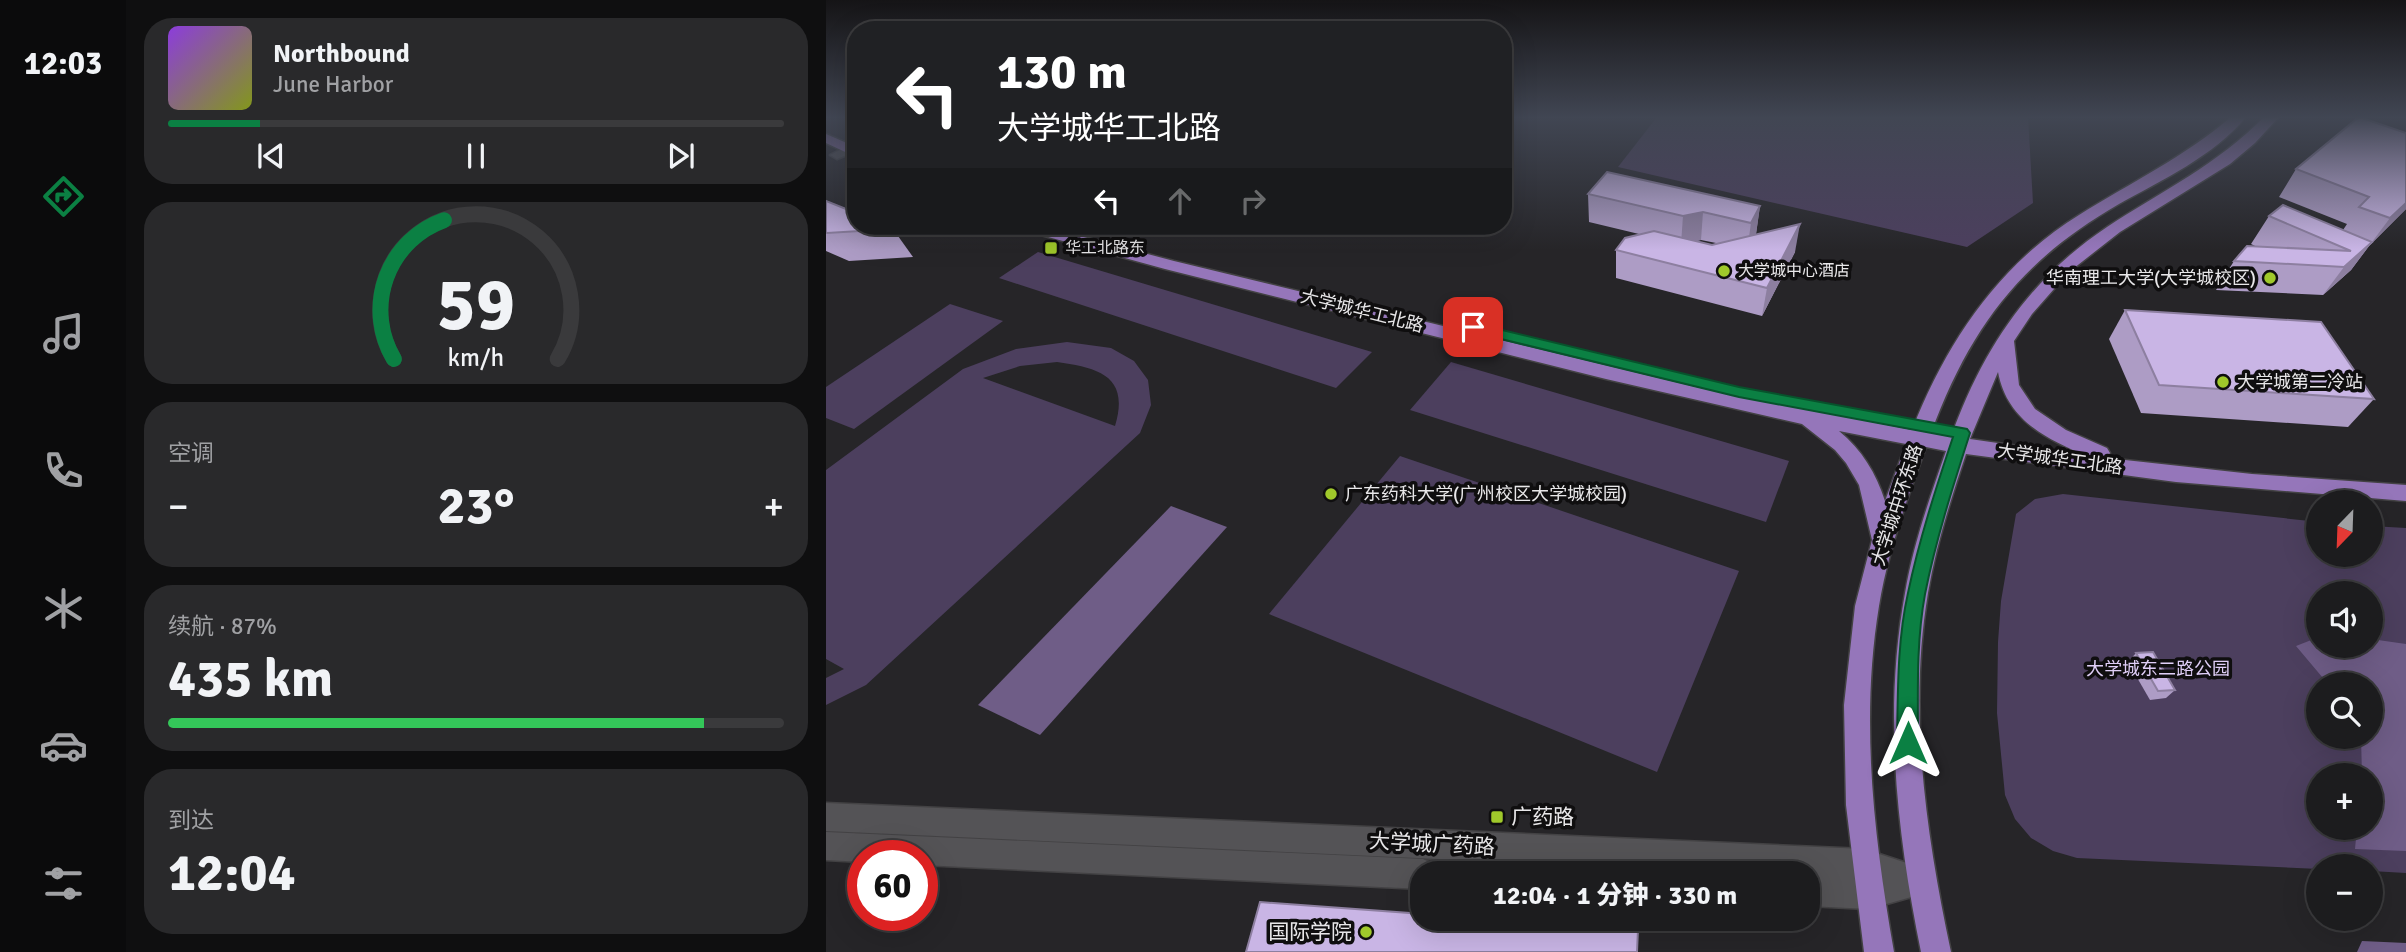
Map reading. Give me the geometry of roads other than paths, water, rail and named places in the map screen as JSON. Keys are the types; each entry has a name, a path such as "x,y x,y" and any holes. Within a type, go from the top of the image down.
{"main road":[{"name":"大学城中环东路","path":"1879,952 1864,864 1858,763 1860,678 1867,613 1883,543 1921,433 1943,379 1965,338 1985,308 2022,267 2075,224 2181,161"},
{"path":"1937,952 1921,881 1909,775 1908,655 1921,571 1960,439 1982,382 2005,339 2034,299 2074,259 2121,224 2224,161"},
{"name":"大学城华工北路","path":"1062,235 1587,367 1796,416 2177,474 2406,493"},
{"name":"大学城华工北路","path":"1098,235 1707,384 1921,433"},
{"path":"2005,339 2008,382 2020,408 2053,433 2101,453"},
{"path":"1796,416 1837,440 1860,465 1876,502 1883,543"},
{"name":"大学城华工北路","path":"1960,439 2246,468 2406,479"}],"street":[{"name":"大学城广药路","path":"826,817 1864,864 1921,881"},
{"name":"大学城广药路","path":"826,846 1410,873"},
{"path":"1820,892 1869,894 1921,881"}],"place":[{"name":"华工北路东","path":"1051,248"},
{"name":"大学城中心酒店","path":"1724,271"},
{"name":"华南理工大学(大学城校区)","path":"2270,278"},
{"name":"大学城第二冷站","path":"2223,382"},
{"name":"广东药科大学(广州校区大学城校园)","path":"1331,494"},
{"name":"广药路","path":"1497,817"},
{"name":"国际学院","path":"1366,932"}],"park label":[{"name":"大学城东二路公园","path":"2158,669"}]}
